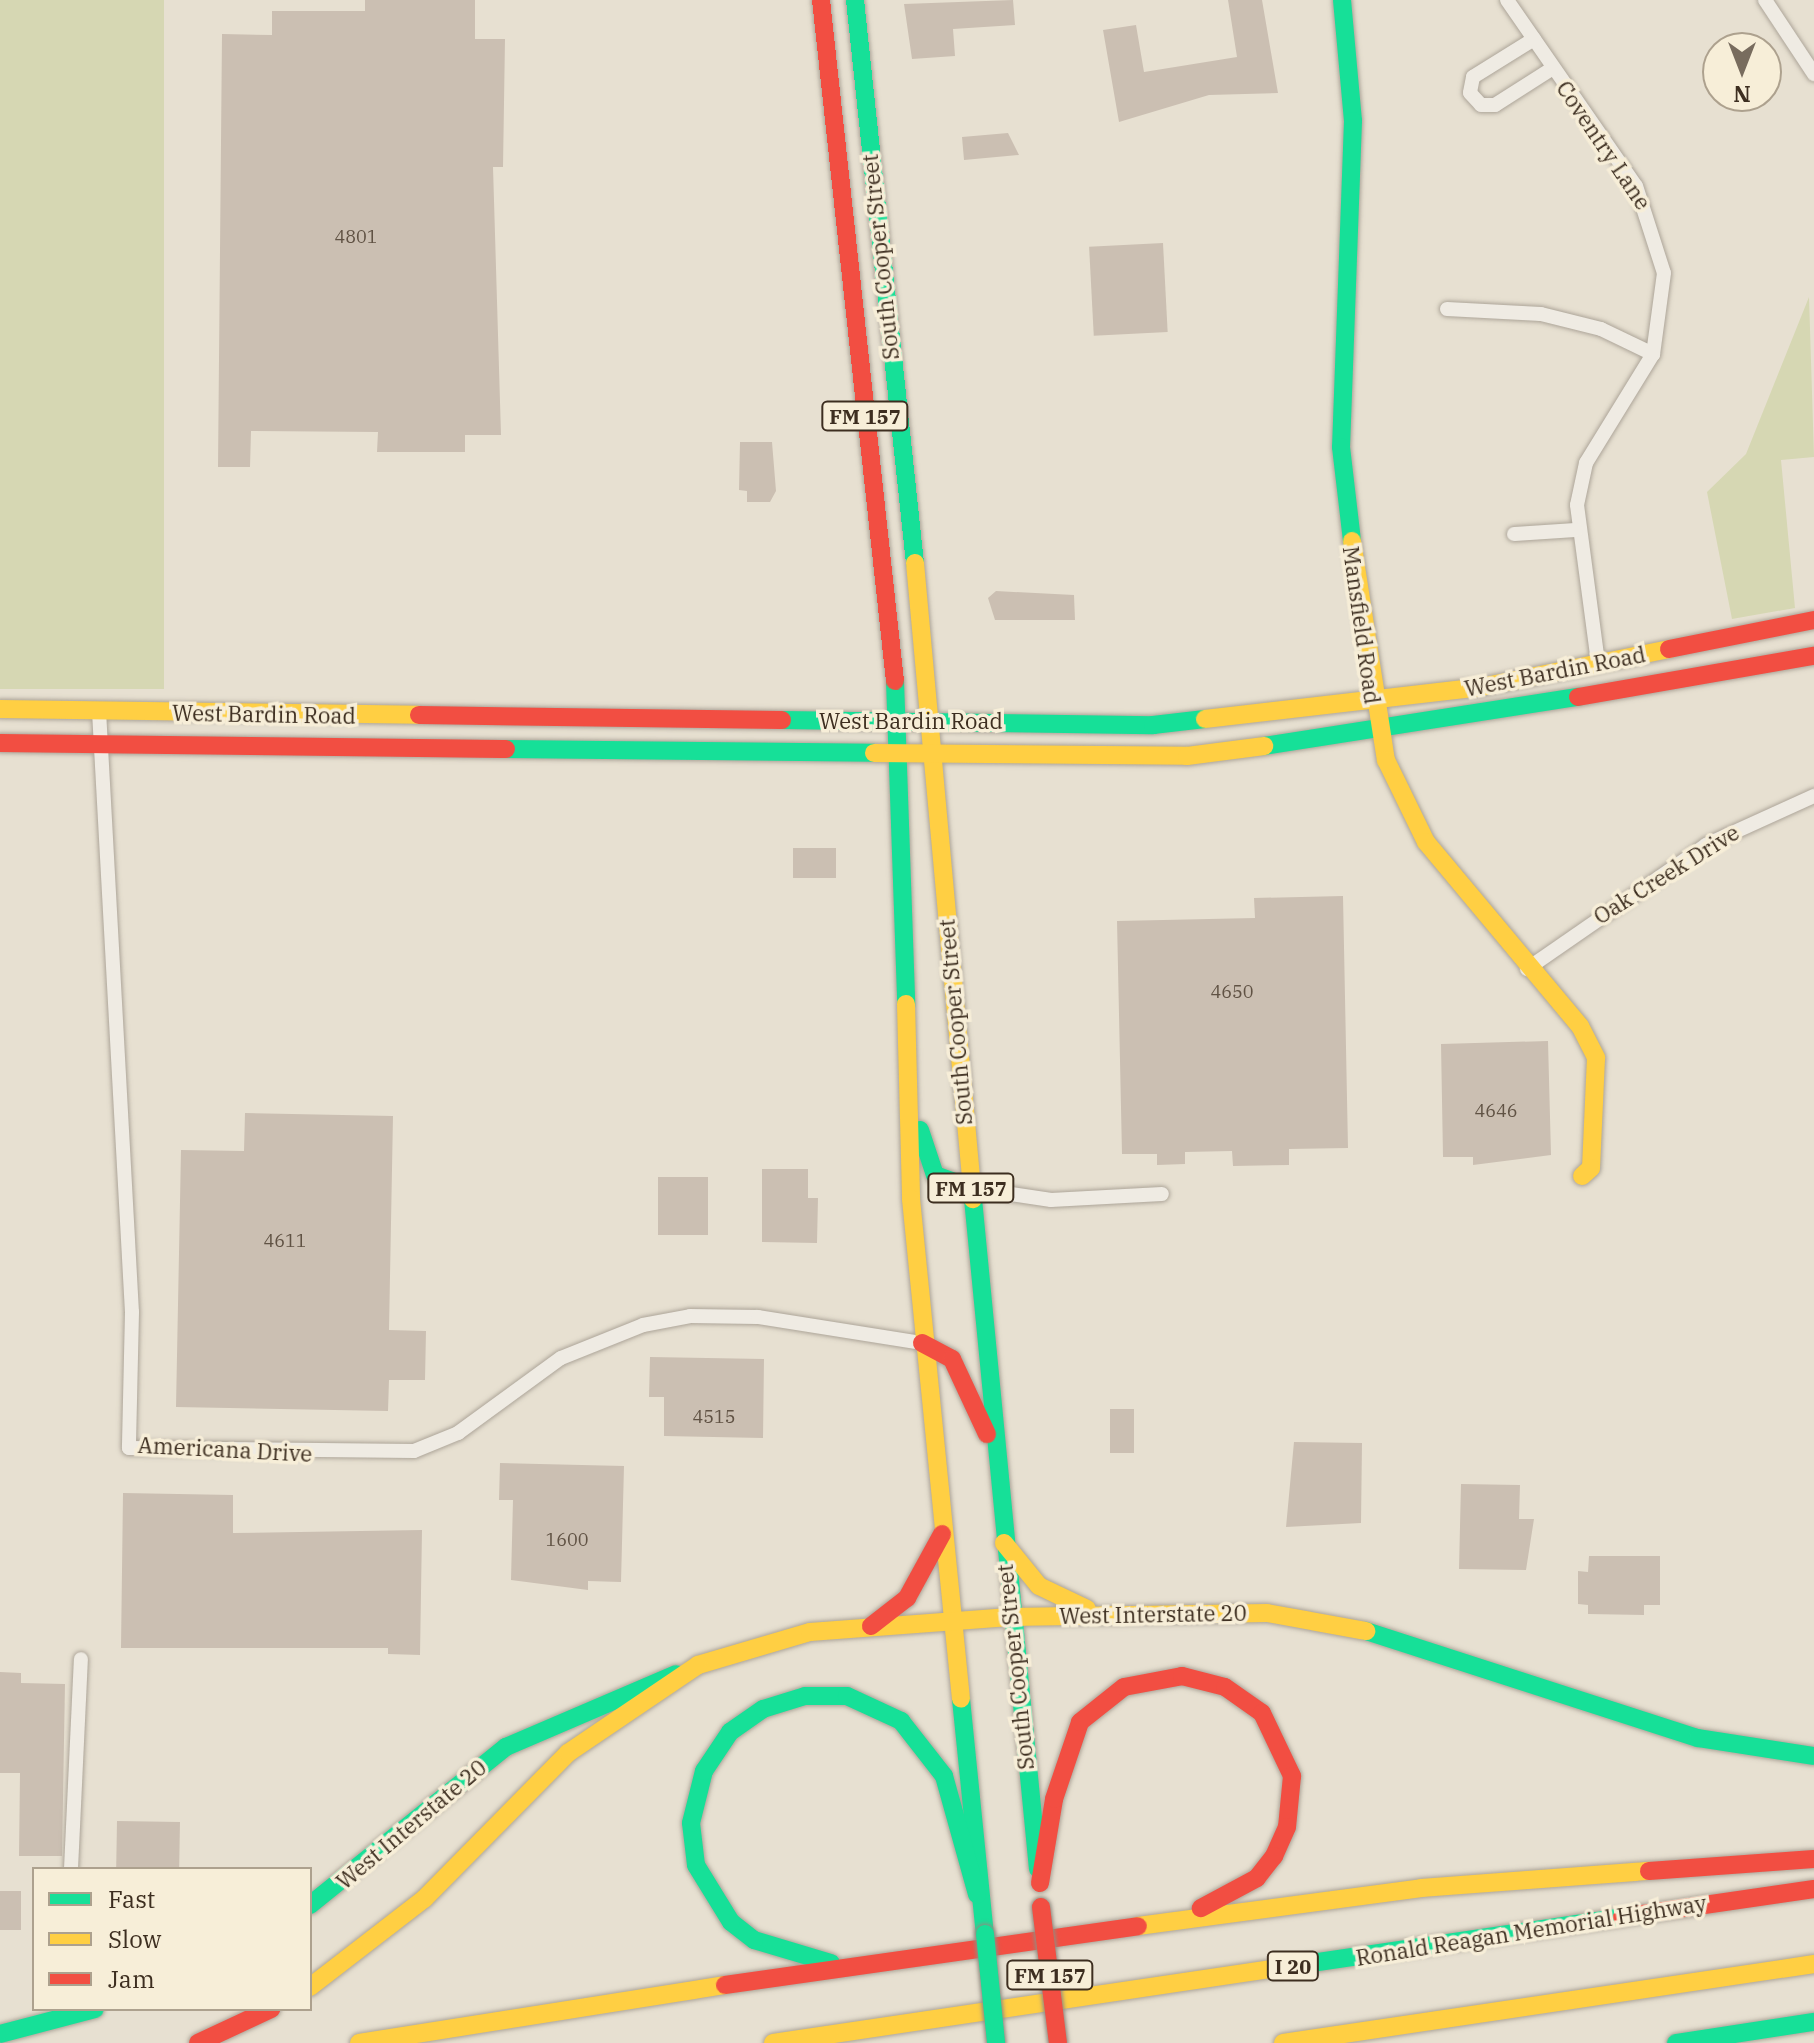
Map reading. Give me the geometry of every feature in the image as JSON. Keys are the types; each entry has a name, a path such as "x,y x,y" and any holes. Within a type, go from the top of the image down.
{"main road":[{"name":"South Cooper Street","path":"821,0 899,721 908,1053 922,1343 977,1894 985,1934 996,2043"},
{"name":"South Cooper Street","path":"855,0 933,721 1001,1538 1058,2043"},
{"name":"Mansfield Road","path":"1342,0 1353,121 1341,447 1372,702 1378,730 1403,804 1426,842 1527,969 1580,1026 1596,1058 1591,1168 1582,1176"},
{"name":"West Bardin Road","path":"0,709 1153,725 1372,702 1598,663 1814,620"},
{"name":"West Bardin Road","path":"0,743 936,758 1187,756 1378,730 1814,656"},
{"path":"487,718 488,752"},
{"path":"908,1053 923,1154 935,1175 971,1188"},
{"path":"922,1343 952,1359 993,1446"},
{"path":"866,1628 907,1598 942,1534"},
{"path":"1001,1538 1039,1586 1068,1604 1107,1614"},
{"name":"West Interstate 20","path":"312,1903 506,1747 597,1702 764,1640 866,1628 1009,1617 1267,1613 1397,1637 1698,1738 1814,1756"},
{"path":"312,1985 425,1898 568,1753 698,1665"},
{"path":"1040,1883 1063,1765 1096,1705 1124,1687 1182,1676 1245,1697 1272,1727 1292,1776 1287,1827 1274,1856 1229,1898 1113,1931"},
{"path":"846,1966 754,1940 717,1904 696,1865 691,1823 699,1781 717,1746 763,1709 805,1696 847,1696 901,1721 944,1776 977,1894"},
{"path":"359,2043 846,1966 1497,1879 1814,1859"},
{"name":"Ronald Reagan Memorial Highway","path":"773,2043 1814,1889"},
{"path":"1283,2043 1814,1964"},
{"path":"198,2043 267,2011"},
{"path":"0,2034 74,2013"},
{"path":"1676,2043 1814,2022"}],"street":[{"name":"Coventry Lane","path":"1507,0 1653,219 1664,273 1653,354 1586,463 1576,530 1598,663"},
{"path":"1765,0 1814,74"},
{"path":"1534,39 1473,77 1470,93 1481,105 1495,105 1553,68"},
{"path":"1447,309 1541,314 1601,329 1653,354"},
{"path":"1514,534 1576,530"},
{"name":"Americana Drive","path":"99,711 132,1312 129,1448 414,1451 458,1433 561,1358 643,1325 690,1316 758,1317 922,1343"},
{"name":"Oak Creek Drive","path":"1527,969 1706,845 1814,796"},
{"path":"971,1188 1051,1200 1162,1194"},
{"path":"71,1867 81,1659"}],"green space":[{"path":"0,0 164,0 164,689 0,689"},
{"path":"1809,297 1814,457 1781,460 1795,608 1732,619 1707,492 1746,454"}],"building":[{"path":"365,0 475,0 475,39 505,39 503,167 493,167 501,435 465,435 465,452 377,452 378,432 251,431 250,467 218,467 222,34 272,35 272,11 365,11"},
{"path":"1013,0 1015,25 953,29 955,56 912,59 904,4"},
{"path":"1228,0 1262,0 1278,93 1209,95 1119,122 1103,30 1136,25 1144,72 1237,57"},
{"path":"1008,133 1019,155 964,160 962,137"},
{"path":"1163,243 1168,332 1094,336 1089,247"},
{"path":"740,442 772,442 776,491 770,502 747,502 747,491 739,490"},
{"path":"996,591 1074,595 1075,620 995,620 988,598"},
{"path":"793,848 836,848 836,878 793,878"},
{"path":"1343,896 1348,1148 1289,1149 1289,1165 1233,1166 1232,1151 1185,1152 1185,1164 1157,1165 1157,1154 1122,1154 1117,921 1255,918 1254,898"},
{"path":"1548,1041 1551,1155 1473,1165 1473,1157 1443,1157 1441,1044"},
{"path":"245,1113 393,1116 389,1330 426,1331 425,1380 389,1380 388,1411 176,1407 181,1150 244,1151"},
{"path":"762,1169 808,1169 808,1198 818,1198 817,1243 762,1242"},
{"path":"658,1177 708,1177 708,1235 658,1235"},
{"path":"650,1357 764,1359 763,1438 664,1436 664,1397 649,1397"},
{"path":"1110,1409 1134,1409 1134,1453 1110,1453"},
{"path":"1294,1442 1362,1443 1361,1523 1286,1527"},
{"path":"500,1463 624,1466 621,1582 588,1581 588,1590 511,1580 513,1500 499,1500"},
{"path":"1461,1484 1520,1485 1519,1519 1534,1519 1526,1570 1459,1569"},
{"path":"123,1493 233,1495 233,1533 422,1530 420,1655 388,1654 388,1648 121,1648"},
{"path":"1589,1556 1660,1556 1660,1605 1644,1605 1644,1615 1588,1614 1588,1605 1578,1604 1578,1571 1588,1572"},
{"path":"0,1672 21,1673 21,1683 65,1684 62,1856 19,1856 20,1773 0,1773"},
{"path":"117,1821 180,1822 179,1867 116,1867"},
{"path":"0,1891 21,1891 21,1930 0,1930"}],"traffic: fast":[{"path":"855,0 915,563"},
{"path":"1342,0 1353,121 1341,447 1352,541"},
{"path":"895,681 906,1004"},
{"path":"1264,746 1578,697"},
{"path":"782,720 1153,725 1205,719"},
{"path":"506,749 874,753"},
{"path":"920,1130 935,1175 971,1188"},
{"path":"973,1199 1038,1869"},
{"path":"1366,1631 1698,1738 1814,1756"},
{"path":"312,1903 506,1747 676,1674"},
{"path":"831,1963 754,1940 731,1922 696,1865 691,1823 704,1771 730,1732 763,1709 805,1696 847,1696 901,1721 944,1776 977,1894"},
{"path":"961,1699 985,1934"},
{"path":"1291,1966 1622,1917"},
{"path":"985,1934 996,2043"},
{"path":"0,2034 87,2011"},
{"path":"1676,2043 1814,2022"}],"traffic: slow":[{"path":"1352,541 1386,760 1426,842 1580,1026 1596,1058 1591,1168 1582,1176"},
{"path":"915,563 973,1199"},
{"path":"1205,719 1481,687 1669,649"},
{"path":"0,709 419,715"},
{"path":"874,753 1187,756 1264,746"},
{"path":"906,1004 911,1199 961,1699"},
{"path":"1004,1543 1039,1586 1087,1609"},
{"path":"698,1665 810,1632 1009,1617 1267,1613 1366,1631"},
{"path":"312,1985 425,1898 568,1753 698,1665"},
{"path":"1138,1926 1421,1888 1649,1871"},
{"path":"1283,2043 1814,1964"},
{"path":"773,2043 1291,1966"},
{"path":"359,2043 725,1985"}],"traffic: jam":[{"path":"821,0 895,681"},
{"path":"1669,649 1814,620"},
{"path":"1578,697 1814,656"},
{"path":"419,715 782,720"},
{"path":"0,743 506,749"},
{"path":"922,1343 952,1359 987,1434"},
{"path":"871,1626 907,1598 942,1534"},
{"path":"1040,1883 1054,1799 1080,1722 1124,1687 1182,1676 1225,1687 1262,1713 1292,1776 1287,1827 1274,1856 1257,1878 1201,1908"},
{"path":"1649,1871 1814,1859"},
{"path":"1622,1917 1814,1889"},
{"path":"1041,1907 1058,2043"},
{"path":"725,1985 1138,1926"},
{"path":"198,2043 267,2011"}]}
